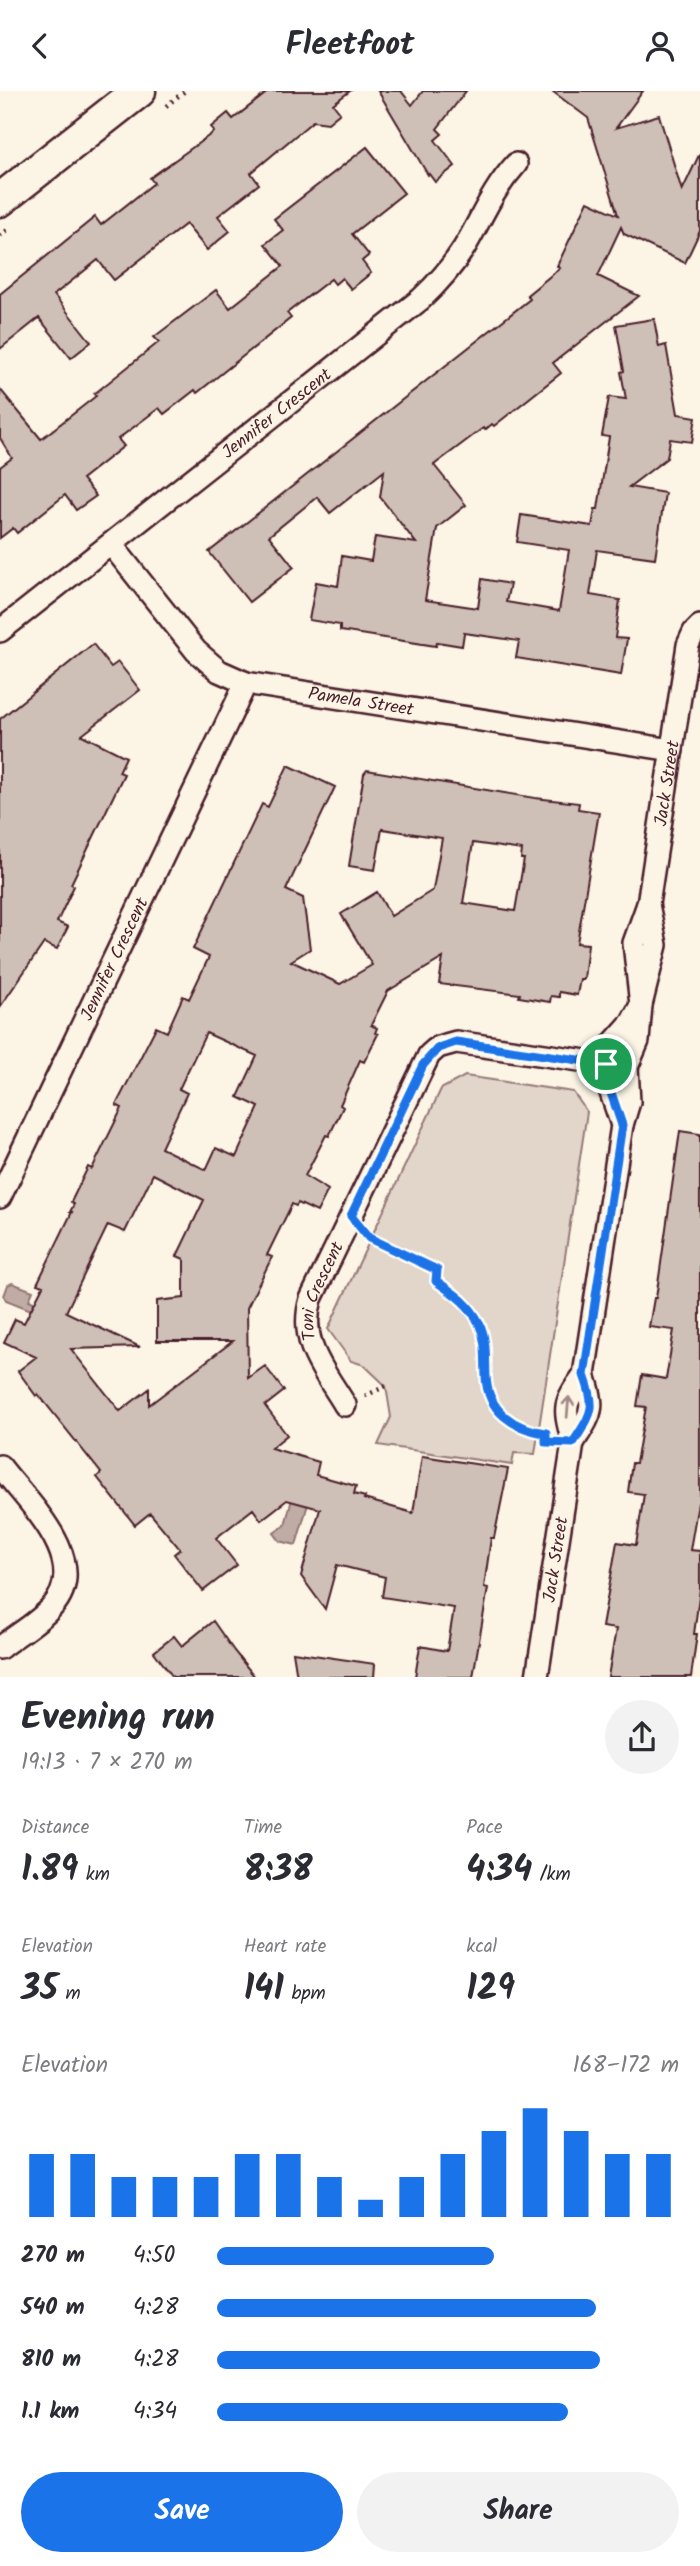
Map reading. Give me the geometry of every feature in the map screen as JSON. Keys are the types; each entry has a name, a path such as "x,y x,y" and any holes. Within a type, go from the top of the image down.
{"street":[{"path":"0,200 139,91"},
{"name":"Jennifer Crescent","path":"0,631 421,299 450,269 491,196 516,164"},
{"name":"Pamela Street","path":"111,544 196,651 219,671 246,683 672,750"},
{"name":"Jack Street","path":"537,1677 573,1443 592,1408 592,1397 584,1375 622,1125 629,1102 616,1066 640,1032 634,943 648,904 688,645 694,632 700,627"},
{"name":"Jennifer Crescent","path":"0,1197 246,683"},
{"name":"Toni Crescent","path":"345,1405 312,1351 306,1326 311,1299 423,1065 438,1048 456,1042 616,1066"},
{"path":"0,1466 57,1541 65,1566 62,1590 51,1608 0,1648"}],"path":[{"path":"351,1216 369,1238 437,1270 436,1281 469,1307 485,1340 487,1390 502,1416 513,1425 546,1433 546,1442 573,1443"}],"shaded area":[{"path":"465,1076 573,1092 587,1112 535,1454 514,1453 512,1465 378,1445 391,1417 386,1386 364,1365 351,1361 328,1329 441,1089"},
{"path":"12,1283 33,1291 29,1300 42,1306 31,1310 6,1300 4,1296 8,1285"},
{"path":"292,1499 308,1504 296,1545 280,1541 274,1533 285,1525"}],"building":[{"path":"269,91 350,91 333,104 340,113 328,123 313,121 251,173 259,184 218,216 230,231 207,250 186,224 114,280 98,260 54,295 91,342 71,358 39,318 0,349 0,294 95,217 101,225 154,183 150,178 214,132 211,127 228,113 233,119"},
{"path":"378,91 401,91 412,105 423,91 466,91 437,129 442,134 435,140 455,166 435,182 428,175"},
{"path":"552,91 643,91 616,128 659,115 682,191 700,153 700,231 685,263 624,234 621,227 598,276 639,296 553,363 561,373 494,426 492,424 485,430 483,428 434,465 466,505 437,528 425,600 478,608 482,579 510,584 506,602 559,611 569,550 517,542 521,515 592,526 595,509 598,509 609,437 602,436 609,397 626,399 616,325 654,319 659,347 666,345 678,414 696,417 692,442 670,439 667,458 629,487 665,493 655,558 597,550 590,595 620,600 615,638 627,639 621,675 516,658 519,641 464,633 462,646 437,642 436,646 340,631 340,625 309,620 316,582 338,586 342,556 371,561 375,537 416,543 380,497 384,471 330,513 317,497 269,536 294,567 249,602 209,552 530,299 527,295 560,268 557,266 588,201 618,215 588,118"},
{"path":"367,147 404,193 352,234 369,255 362,261 371,273 351,289 342,278 335,284 331,279 287,313 291,318 197,393 195,390 164,414 159,408 118,439 124,446 82,479 96,496 76,510 65,495 17,533 13,528 0,538 0,467 12,458 0,438 0,389 41,439 159,342 154,337 216,290 230,308 283,266 265,244 283,230 274,219"},
{"path":"93,644 111,667 118,662 140,690 82,735 126,757 119,772 124,774 71,884 74,886 57,922 68,927 57,949 44,943 0,1007 0,719"},
{"path":"288,765 335,787 286,890 303,898 310,949 291,961 340,984 372,965 341,914 377,892 391,916 433,890 442,838 382,829 375,870 349,866 364,774 367,770 579,803 578,809 599,812 577,943 588,944 584,979 580,979 577,995 559,992 559,997 551,996 550,1002 519,997 520,994 439,984 443,958 388,991 371,1025 377,1028 375,1033 378,1034 364,1062 360,1060 340,1105 343,1107 305,1176 328,1190 317,1212 298,1203 296,1206 292,1204 267,1255 272,1257 247,1308 248,1378 265,1366 284,1391 265,1406 287,1435 271,1448 319,1462 316,1475 356,1486 354,1494 365,1497 364,1499 413,1513 422,1456 508,1469 494,1538 491,1538 484,1587 488,1588 473,1677 415,1677 420,1646 447,1651 454,1608 382,1597 385,1577 337,1565 325,1609 301,1576 320,1509 287,1500 261,1520 253,1509 216,1538 237,1565 203,1591 174,1554 180,1549 150,1513 135,1525 97,1477 101,1473 18,1371 36,1357 4,1342 15,1319 24,1323 43,1286 37,1284 72,1212 74,1204 71,1202 88,1167 92,1169 122,1108 116,1105 156,1027 167,1032 183,996 189,999 209,957 193,949 262,804 268,807","holes":["473,843 522,850 521,859 524,859 515,911 463,903","206,1033 257,1056 238,1097 259,1107 236,1157 216,1148 206,1170 161,1148 187,1093 179,1089","153,1174 204,1200 177,1256 184,1259 184,1298 157,1301 157,1341 233,1341 149,1405 149,1389 120,1411 71,1349 140,1347 66,1312 108,1225 125,1232"]},
{"path":"680,1131 700,1134 700,1503 690,1550 700,1551 700,1589 694,1634 697,1634 691,1677 608,1677 616,1629 602,1627 617,1542 636,1545 644,1494 628,1492 646,1407 637,1406 642,1375 666,1379 674,1330 649,1327 656,1298"},
{"path":"213,1621 255,1677 173,1677 154,1652 174,1636 182,1646"},
{"path":"293,1652 375,1664 374,1677 297,1677"}],"route":[{"path":"456,1042 606,1064 608,1084 622,1125 584,1375 592,1397 592,1408 573,1443 546,1442 546,1433 513,1425 494,1405 487,1390 485,1340 469,1307 436,1281 437,1270 369,1238 351,1216 423,1065 429,1055 438,1048 456,1042"}]}
